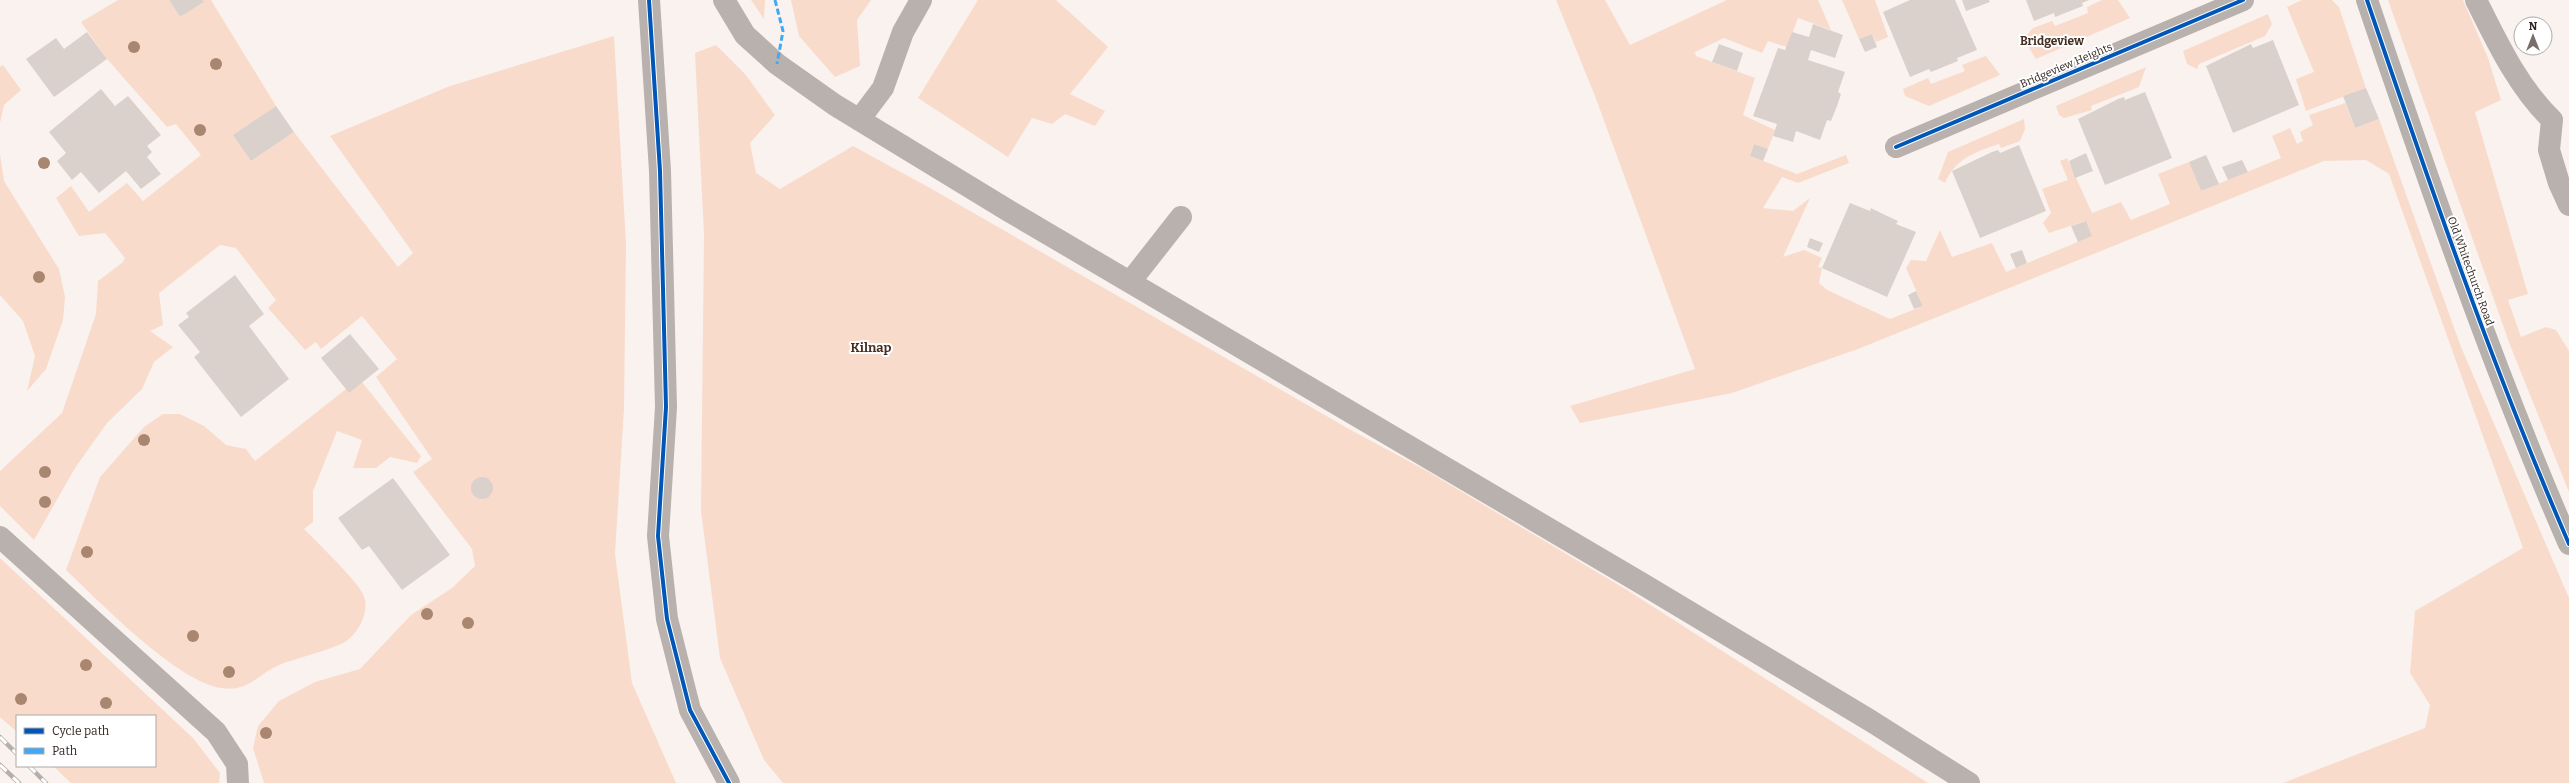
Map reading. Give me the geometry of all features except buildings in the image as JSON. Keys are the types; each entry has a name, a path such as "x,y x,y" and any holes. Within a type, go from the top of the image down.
{"street":[{"path":"649,0 660,170 666,407 658,536 666,611 690,710 729,783"},
{"path":"724,0 746,35 777,64 859,120 1130,282 1641,583 1871,721 1969,783"},
{"path":"859,120 883,88 903,32 921,0"},
{"name":"Bridgeview Heights","path":"1896,147 2243,0"},
{"name":"Old Whitechurch Road","path":"2367,0 2435,200 2507,392 2569,544"},
{"path":"2476,0 2520,82 2538,106 2552,120 2549,150 2559,183 2569,205"},
{"path":"1130,282 1181,217"},
{"path":"0,537 216,732 237,764 238,783"}],"shaded area":[{"path":"118,0 169,0 180,17 204,2 203,0 211,0 276,106 234,135 251,161 294,132 398,267 413,253 330,136 450,86 614,36 626,244 624,408 615,554 632,683 676,783 264,783 253,748 258,726 279,701 315,682 360,669 411,615 452,588 475,566 472,549 413,472 432,459 376,377 397,359 362,316 321,349 316,342 305,350 268,308 276,300 236,248 220,245 159,293 163,325 150,331 173,347 154,362 142,389 107,423 75,468 34,540 0,506 0,471 62,413 96,314 98,281 122,263 125,258 105,233 79,236 56,198 71,186 89,212 127,183 143,201 201,155 176,124 167,127 107,59 81,22"},
{"path":"751,0 765,0 764,19"},
{"path":"791,0 871,0 857,20 860,66 835,77 799,36"},
{"path":"978,0 1056,0 1108,47 1070,94 1105,111 1095,126 1065,114 1052,124 1032,118 1008,157 918,98"},
{"path":"1556,0 1605,0 1630,45 1727,0 1818,0 1831,30 1798,18 1787,47 1768,41 1762,53 1724,38 1695,52 1696,56 1755,78 1743,115 1775,130 1768,149 1754,144 1750,156 1797,174 1846,155 1849,163 1798,183 1782,177 1763,208 1793,211 1810,198 1783,257 1804,250 1822,258 1818,267 1822,268 1819,283 1827,290 1890,319 1923,306 1906,268 1911,260 1926,261 1940,230 1952,257 1992,243 2006,272 2092,236 2085,221 2049,233 2043,223 2051,213 2042,189 2068,180 2060,161 2067,158 2092,213 2121,202 2131,220 2170,204 2158,174 2189,162 2201,191 2281,158 2272,136 2290,128 2297,144 2303,141 2300,132 2313,125 2309,115 2345,103 2355,128 2379,119 2461,347 2569,598 2569,783 2283,783 2425,728 2430,705 2410,673 2415,611 2523,548 2389,174 2366,160 2324,161 1858,349 1732,393 1580,423 1570,406 1695,369 1595,96"},
{"path":"1842,0 1875,0 1888,37 1876,42 1872,34 1859,39"},
{"path":"2102,0 2118,0 2130,18 2036,59 2027,45 2026,36 2033,28 2052,21 2055,26 2088,13 2087,7"},
{"path":"2302,0 2332,0 2339,7 2366,88 2306,111 2296,79 2314,72 2287,7"},
{"path":"2388,0 2463,0 2488,58 2501,100 2475,112 2528,294 2508,300 2521,337 2546,327 2556,330 2569,351 2569,492 2510,345"},
{"path":"2268,14 2272,24 2265,36 2199,64 2197,69 2187,64 2183,51"},
{"path":"716,45 745,74 775,115 750,143 756,173 780,189 853,146 930,188 1349,429 1427,471 1627,590 1928,783 783,783 764,760 720,658 701,511 704,234 695,53"},
{"path":"1986,56 2000,75 1929,106 1905,96 1903,89 1928,78 1931,84 1965,71 1962,65"},
{"path":"3,65 21,90 4,105 0,123 0,67"},
{"path":"2146,67 2139,87 2091,106 2092,110 2064,118 2059,115 2056,106"},
{"path":"2024,119 2025,129 2020,141 2001,148 1999,144 1982,150 1960,162 1949,175 1945,183 1938,179 1948,152"},
{"path":"0,154 4,181 59,269 65,297 63,320 46,369 27,391 35,356 23,321 0,295"},
{"path":"362,382 421,456 417,463 390,457 376,468 353,468 362,440 337,431 313,491 313,522 304,529 360,588 365,600 365,612 361,624 349,639 337,646 284,663 240,687 231,689 221,688 203,682 161,656 119,620 66,570 100,477 144,427 163,414 180,414 204,426 226,445 246,449 255,461 346,389"},
{"path":"0,558 193,738 220,773 219,783 71,783 54,767 156,767 156,715 16,715 16,731 0,717"}],"railway":[{"path":"0,737 16,753"},
{"path":"0,765 19,783"},
{"path":"30,767 46,783"}],"marked path":[{"path":"775,0 783,31 777,64"}],"cycle path":[{"path":"649,0 660,171 666,407 658,536 667,619 690,710 729,783"},
{"path":"1896,147 2243,0"},
{"path":"2367,0 2462,274 2514,410 2569,544"}],"district":[{"name":"Bridgeview","path":"2052,41"},
{"name":"Kilnap","path":"871,347"}]}
